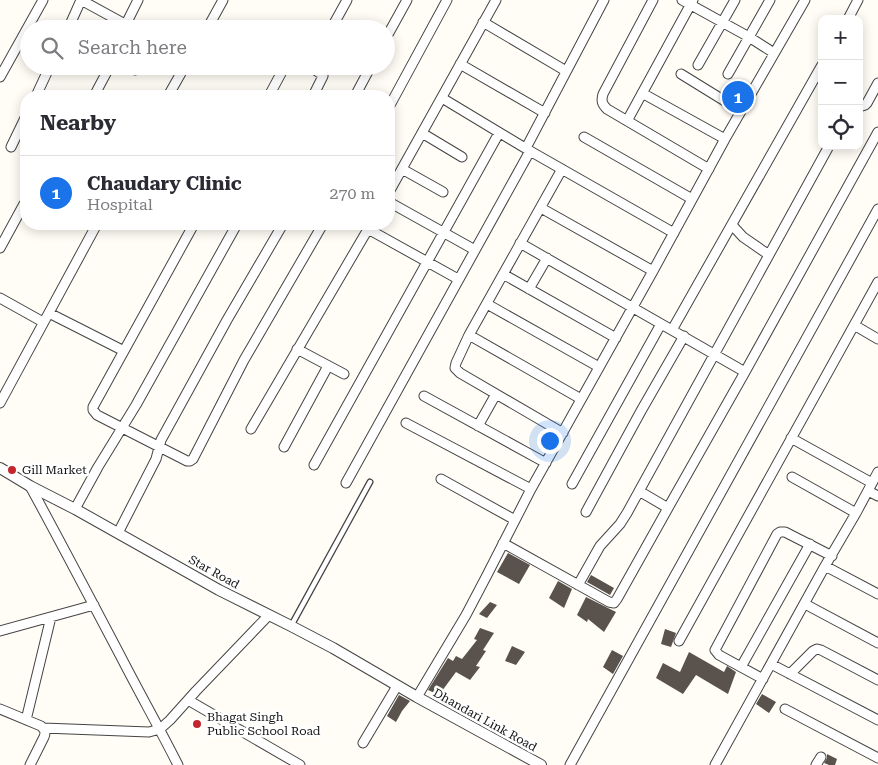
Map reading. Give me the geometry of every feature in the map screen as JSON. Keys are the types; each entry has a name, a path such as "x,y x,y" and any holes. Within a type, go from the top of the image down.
{"street":[{"path":"32,20 43,0"},
{"path":"72,20 81,0 118,20"},
{"path":"128,20 138,0"},
{"path":"212,20 223,0"},
{"path":"336,20 347,0"},
{"path":"395,22 407,0"},
{"path":"395,96 447,0"},
{"path":"395,181 496,0"},
{"path":"346,483 475,250 604,0"},
{"path":"653,0 603,94 602,104 607,109 709,169"},
{"path":"682,0 692,2 722,23 774,53"},
{"path":"698,64 735,0"},
{"path":"728,74 770,0"},
{"path":"417,697 466,615 531,489 804,0"},
{"path":"850,15 858,0"},
{"path":"627,121 692,2"},
{"path":"483,22 566,71"},
{"path":"0,77 20,41"},
{"path":"460,64 545,112"},
{"path":"672,330 818,72"},
{"path":"681,74 741,111"},
{"path":"39,90 46,75"},
{"path":"97,90 105,75"},
{"path":"171,90 180,75"},
{"path":"273,90 280,75"},
{"path":"316,90 322,75"},
{"path":"358,90 366,75"},
{"path":"863,106 867,103 878,82"},
{"path":"642,93 725,139"},
{"path":"442,98 528,150 674,233"},
{"path":"11,147 20,128"},
{"path":"504,543 609,602 614,603 617,600 878,132"},
{"path":"422,133 462,156"},
{"path":"314,466 499,133"},
{"path":"584,137 692,200"},
{"path":"578,585 600,546 620,524 640,491 827,150"},
{"path":"402,169 443,192"},
{"path":"562,169 469,336 455,368 460,373 563,433"},
{"path":"395,205 475,250"},
{"path":"541,208 653,271"},
{"path":"570,765 878,209"},
{"path":"0,248 20,211"},
{"path":"732,225 743,237 770,255"},
{"path":"0,403 94,230"},
{"path":"191,230 93,407 97,415 187,462 193,459 248,353 320,230"},
{"path":"75,509 136,405 234,230"},
{"path":"118,533 156,459 161,440 279,230"},
{"path":"251,429 367,230"},
{"path":"375,230 458,279"},
{"path":"520,243 745,372"},
{"path":"529,289 547,258"},
{"path":"503,274 616,338"},
{"path":"679,641 878,282"},
{"path":"0,298 43,322"},
{"path":"487,304 599,367"},
{"path":"49,313 124,351"},
{"path":"572,484 661,324"},
{"path":"854,325 878,339"},
{"path":"469,336 581,399"},
{"path":"586,512 640,411 684,336"},
{"path":"297,349 344,374"},
{"path":"284,447 328,366"},
{"path":"478,426 496,394"},
{"path":"424,396 546,463"},
{"path":"406,423 531,489"},
{"path":"791,438 870,487 878,496"},
{"name":"Star Road","path":"0,468 219,590 333,648 417,697"},
{"path":"715,765 878,472"},
{"path":"792,477 856,513"},
{"path":"442,479 515,520"},
{"path":"30,486 70,557 178,765"},
{"path":"640,491 668,508"},
{"path":"763,679 719,655 715,647 777,534 783,531 832,556"},
{"path":"741,667 810,544"},
{"path":"825,566 878,594"},
{"path":"805,604 878,643"},
{"path":"0,632 94,605"},
{"path":"0,709 43,728 149,732 160,729 269,616"},
{"path":"26,720 51,617"},
{"path":"790,674 817,649 878,680"},
{"path":"771,664 878,720"},
{"path":"363,743 397,686"},
{"name":"Dhandari Link Road","path":"417,697 541,765"},
{"path":"188,700 300,765"},
{"path":"785,709 878,758"},
{"path":"30,765 45,734 43,728"}],"lane":[{"path":"291,626 370,482"}],"building":[{"path":"731,90 743,95 739,102 728,96"},
{"path":"508,553 530,565 519,584 497,572"},
{"path":"591,575 614,588 610,595 587,582"},
{"path":"558,581 572,589 564,608 549,598"},
{"path":"586,597 616,612 604,632 588,619 587,622 577,615"},
{"path":"490,602 497,605 487,618 479,614"},
{"path":"480,628 494,633 483,650 486,651 476,666 480,667 470,680 456,672 439,695 428,690 448,658 453,661 456,656 462,659 477,640 474,639"},
{"path":"665,629 676,633 671,647 661,644"},
{"path":"512,646 525,652 516,665 505,661"},
{"path":"612,650 623,656 613,674 603,667"},
{"path":"689,652 724,672 727,666 736,672 728,694 696,675 683,694 656,678 663,663 680,672"},
{"path":"762,694 776,702 769,713 756,704"},
{"path":"399,695 410,701 396,722 387,716"},
{"path":"827,754 837,759 835,765 824,763"}],"place":[{"name":"Chaudary Clinic","path":"738,97"},
{"name":"Gill Market","path":"12,470"},
{"name":"Bhagat Singh Public School Road","path":"197,724"}]}
